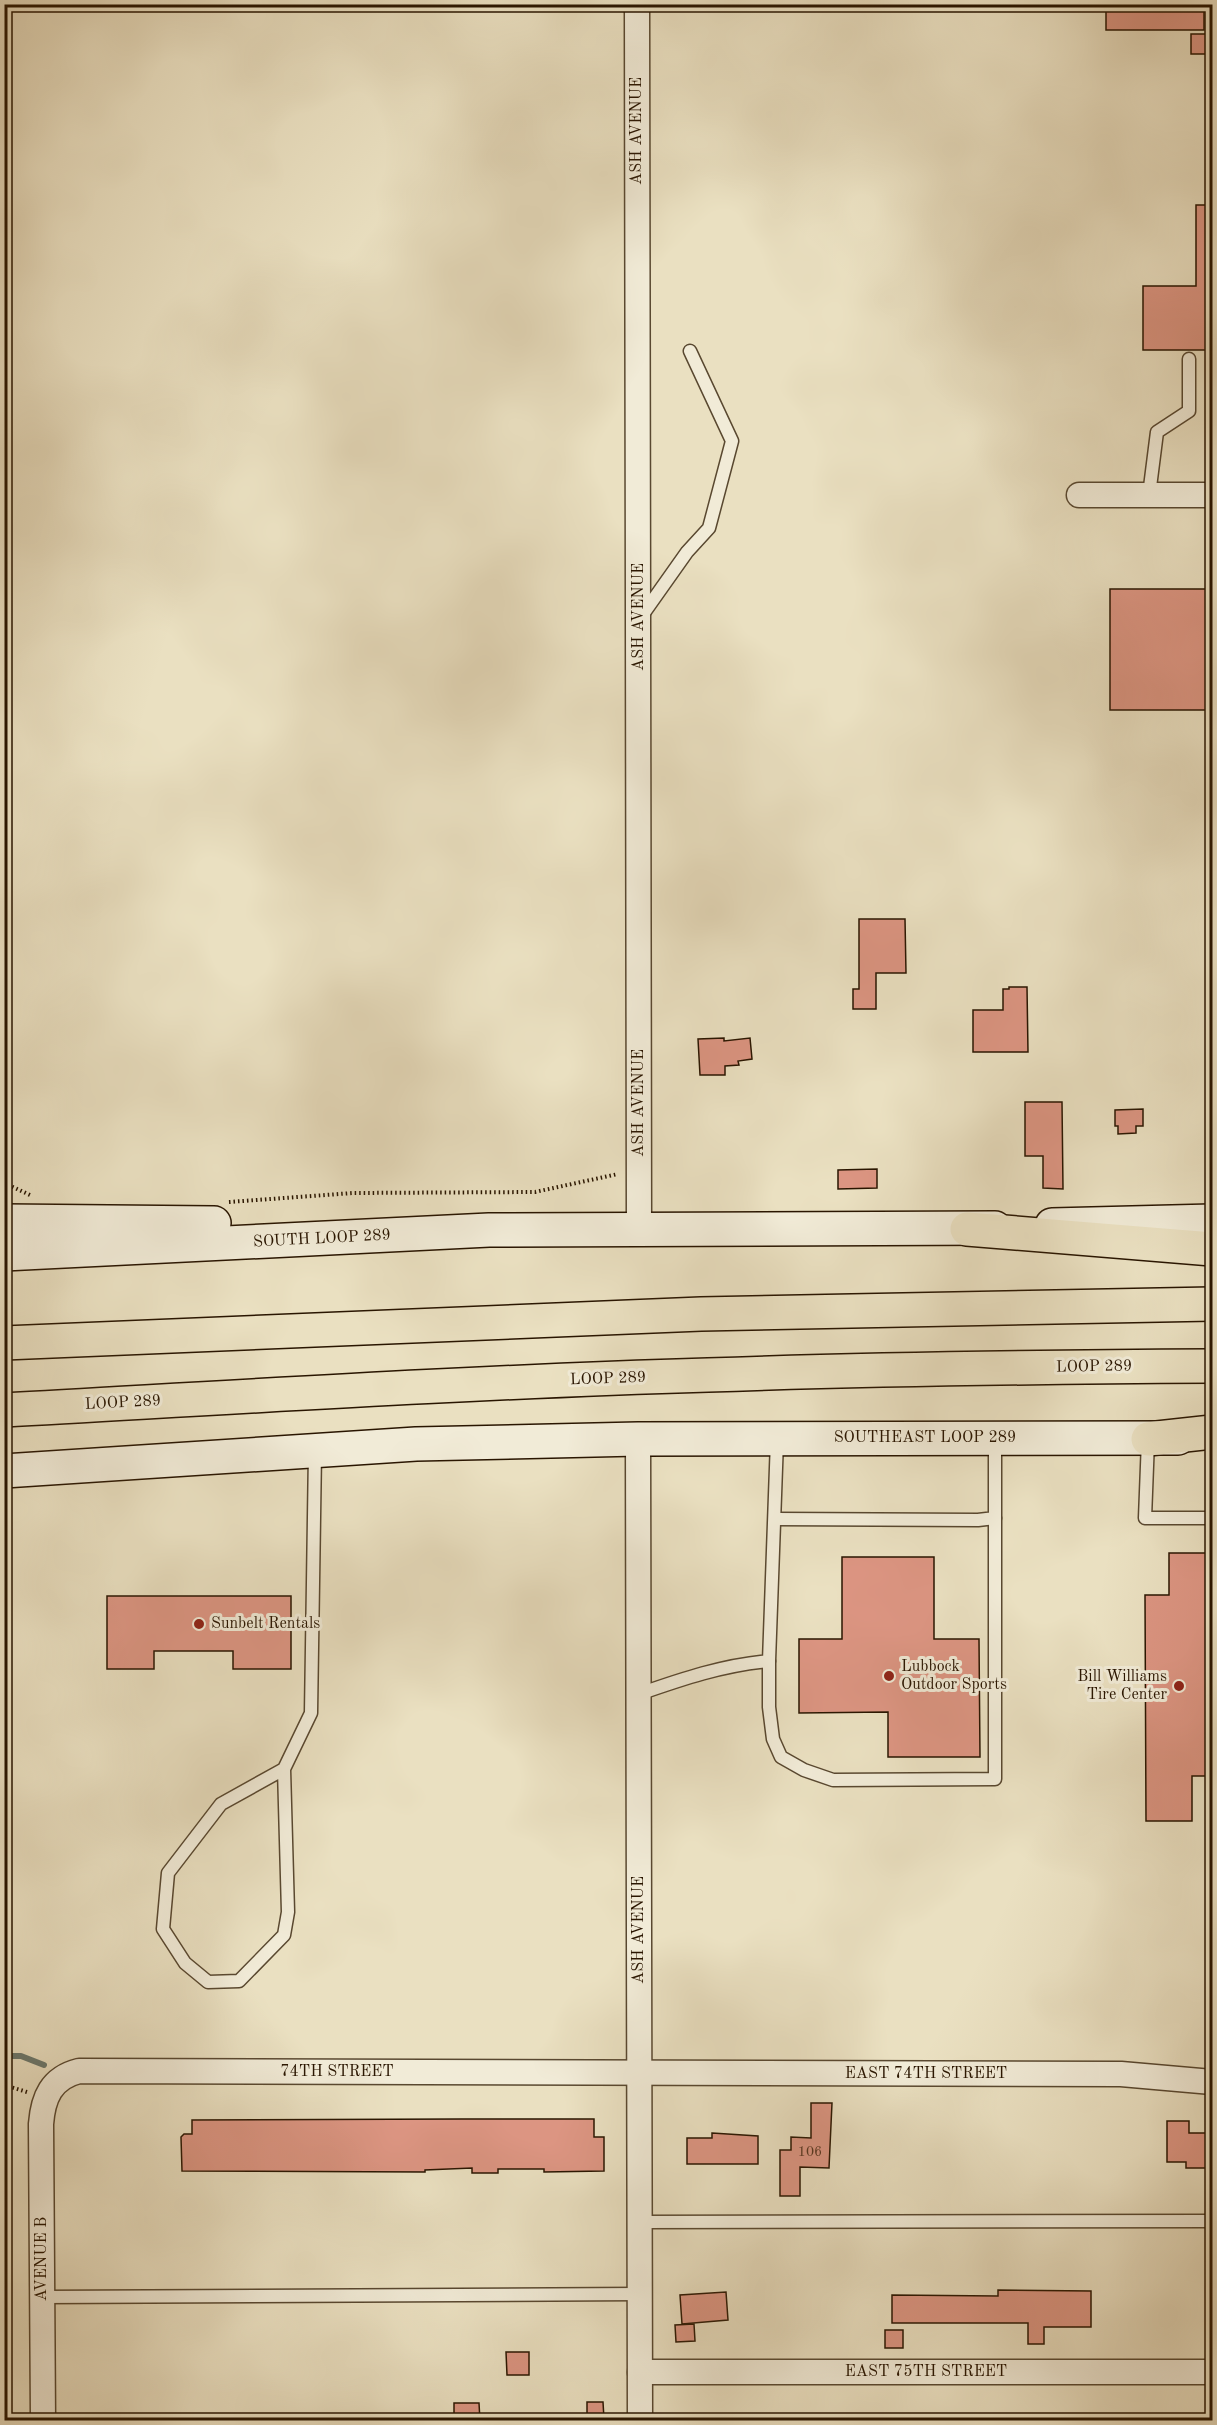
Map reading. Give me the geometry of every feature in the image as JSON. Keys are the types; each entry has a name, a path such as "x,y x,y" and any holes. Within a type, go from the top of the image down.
{"highway":[{"path":"967,1229 1212,1249"},
{"path":"4,1343 701,1314 1212,1304"},
{"name":"LOOP 289","path":"4,1410 398,1388 716,1374 900,1369 1212,1366"},
{"path":"1148,1439 1212,1432"}],"main road":[{"path":"4,1221 362,1224 489,1230"},
{"path":"639,1229 967,1229 1126,1221 1212,1221"},
{"name":"SOUTH LOOP 289","path":"4,1254 489,1230 639,1229"},
{"name":"SOUTHEAST LOOP 289","path":"638,1439 1212,1438"},
{"path":"4,1471 416,1444 638,1439"}],"street":[{"name":"ASH AVENUE","path":"637,4 639,1229"},
{"path":"1079,495 1212,495"},
{"name":"ASH AVENUE","path":"638,1439 640,2421"},
{"name":"74TH STREET","path":"45,2097 54,2084 79,2071 639,2074"},
{"name":"EAST 74TH STREET","path":"639,2074 1121,2074 1212,2082"},
{"name":"AVENUE B","path":"43,2421 41,2124 45,2097"},
{"name":"EAST 75TH STREET","path":"640,2372 1212,2372"}],"lane":[{"path":"639,621 687,552 709,528 732,441 690,351"},
{"path":"1149,495 1157,432 1189,411 1189,359"},
{"path":"777,1439 769,1707 773,1739 782,1757 804,1770 833,1780 995,1779 997,1662 995,1437"},
{"path":"1148,1439 1145,1518 1212,1518"},
{"path":"284,1769 221,1804 168,1873 163,1929 185,1963 208,1982 239,1981 284,1935 288,1911 284,1769 311,1713 315,1452"},
{"path":"775,1519 978,1520 995,1518"},
{"path":"639,1694 737,1664 769,1661"},
{"path":"640,2222 1212,2221"},
{"path":"42,2297 640,2295"}],"path":[{"path":"225,1202 353,1193 535,1192 639,1169"},
{"path":"4,1183 35,1197"}],"building":[{"path":"1106,4 1204,4 1204,30 1106,30"},
{"path":"1191,34 1212,34 1212,54 1191,54"},
{"path":"1196,205 1212,205 1212,350 1143,350 1143,286 1196,286"},
{"path":"1110,589 1212,589 1212,710 1110,710"},
{"path":"859,919 905,919 906,973 876,973 876,1009 853,1009 853,989 859,989"},
{"path":"1009,987 1027,987 1028,1052 973,1052 973,1010 1003,1010 1003,989 1009,989"},
{"path":"724,1038 724,1041 750,1038 752,1059 738,1061 739,1065 725,1066 725,1075 700,1075 698,1039"},
{"path":"1025,1102 1062,1102 1063,1189 1043,1188 1043,1156 1025,1156"},
{"path":"1143,1109 1143,1126 1136,1126 1136,1133 1118,1134 1118,1126 1115,1126 1115,1110"},
{"path":"877,1169 877,1188 838,1189 838,1170"},
{"name":"Bill Williams Tire Center","path":"1169,1553 1212,1553 1212,1776 1192,1776 1192,1821 1146,1821 1145,1595 1169,1595"},
{"name":"Lubbock Outdoor Sports","path":"842,1557 934,1557 934,1639 979,1639 980,1757 888,1757 888,1712 799,1713 799,1639 842,1639"},
{"name":"Sunbelt Rentals","path":"107,1596 291,1596 291,1669 233,1669 233,1651 154,1651 154,1669 107,1669"},
{"path":"811,2103 832,2103 829,2168 800,2167 800,2196 780,2196 780,2150 791,2150 791,2137 811,2138"},
{"path":"594,2119 594,2137 604,2137 604,2171 544,2172 544,2169 498,2169 498,2173 472,2173 472,2168 425,2170 425,2172 182,2171 181,2137 184,2134 192,2134 192,2120"},
{"path":"1167,2121 1189,2121 1189,2133 1207,2133 1207,2168 1186,2168 1186,2162 1167,2162"},
{"path":"712,2133 758,2136 758,2164 687,2164 687,2138 712,2138"},
{"path":"998,2290 1091,2291 1091,2327 1044,2327 1044,2344 1028,2344 1028,2323 892,2323 892,2295 998,2296"},
{"path":"726,2292 728,2320 682,2324 680,2295"},
{"path":"694,2324 695,2341 676,2342 675,2325"},
{"path":"885,2330 903,2330 903,2348 885,2348"},
{"path":"506,2352 529,2352 529,2375 507,2375"},
{"path":"587,2402 603,2402 604,2419 587,2420"},
{"path":"454,2403 479,2403 480,2421 454,2421"}],"waterway":[{"path":"4,2056 21,2056 44,2065"}],"place":[{"name":"Sunbelt Rentals","path":"199,1624"},
{"name":"Lubbock Outdoor Sports","path":"889,1676"},
{"name":"Bill Williams Tire Center","path":"1179,1686"}]}
